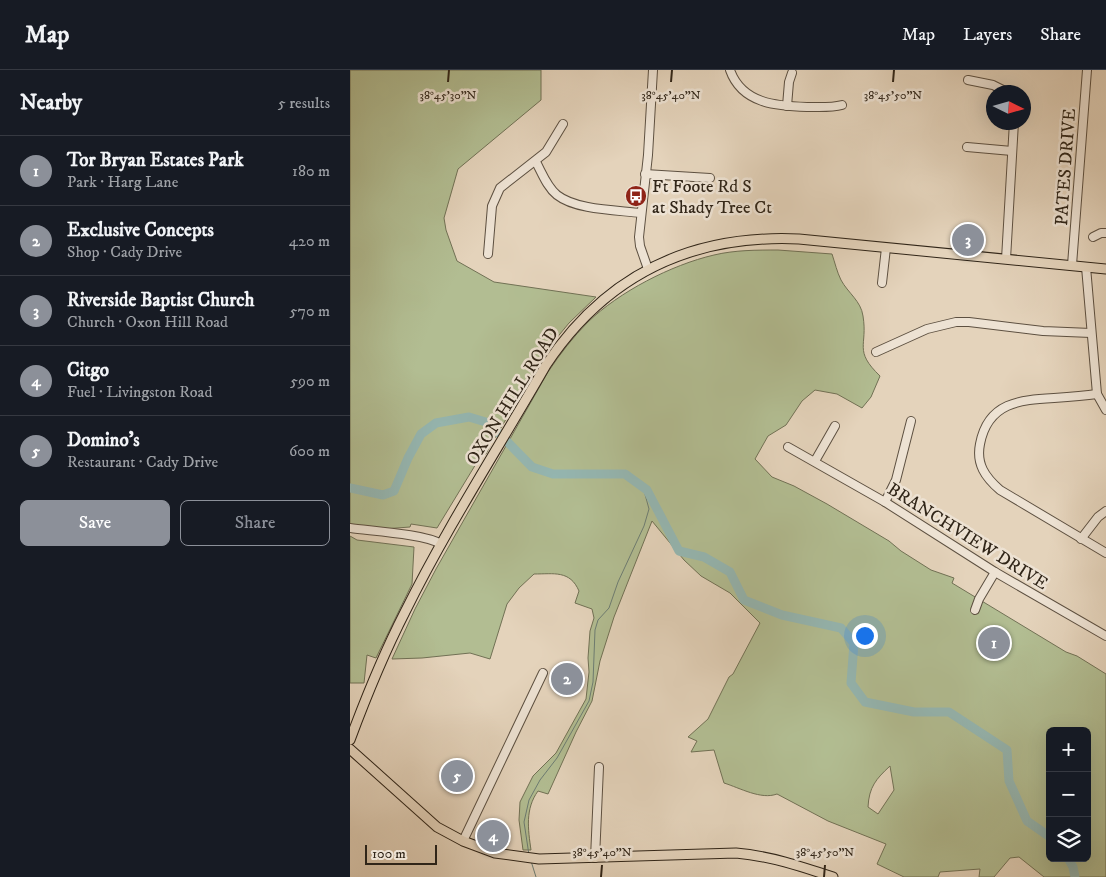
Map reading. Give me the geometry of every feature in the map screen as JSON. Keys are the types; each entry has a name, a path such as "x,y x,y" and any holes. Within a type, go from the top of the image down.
{"main road":[{"name":"OXON HILL ROAD","path":"350,740 383,657 408,605 546,365 572,329 605,298 648,269 700,248 743,240 790,239 1106,269"},
{"path":"350,749 429,820 448,834 494,853 536,859 755,855 782,861 832,877"}],"street":[{"path":"648,269 638,237 653,70"},
{"path":"730,70 739,86 753,98 768,104 827,107 842,105"},
{"name":"PATES DRIVE","path":"1072,266 1087,70"},
{"path":"786,106 792,73"},
{"path":"968,80 993,85"},
{"path":"488,254 492,206 500,188 536,162 546,152 563,124"},
{"path":"1006,259 1013,130"},
{"path":"967,148 1012,152"},
{"path":"536,162 547,184 557,195 577,205 641,213"},
{"path":"645,174 710,178"},
{"path":"1093,237 1106,233"},
{"path":"882,283 886,248"},
{"path":"1086,267 1097,394 1106,410"},
{"path":"876,352 927,329 956,322 1033,330 1091,333"},
{"path":"1097,394 1012,403 996,413 987,424 983,432 979,461 981,469 991,482 1005,493 1106,554"},
{"path":"885,502 896,480 910,420"},
{"path":"815,461 835,426"},
{"name":"BRANCHVIEW DRIVE","path":"788,447 885,502 995,572 1106,636"},
{"path":"1080,539 1098,517 1106,511"},
{"path":"350,528 436,540 442,544"},
{"path":"975,610 979,599 995,572"},
{"path":"463,841 543,673"},
{"path":"595,858 599,767"}],"green space":[{"path":"350,70 541,70 541,100 458,169 444,218 446,230 457,261 494,282 596,297 569,323 546,351 495,438 493,437 486,454 482,454 437,528 411,524 410,527 383,529 350,528"},
{"path":"778,250 832,254 841,280 862,311 864,354 880,376 871,397 862,408 837,394 815,390 802,401 786,425 768,436 755,459 772,477 794,486 827,504 889,541 931,570 954,578 952,583 1106,674 1106,877 1044,877 1019,857 1010,858 994,877 979,877 980,869 940,872 938,877 904,877 877,864 886,844 828,821 777,794 764,796 724,783 714,750 691,752 697,741 688,737 708,719 729,677 733,674 760,623 730,593 701,576 684,560 652,521 614,617 600,661 592,701 548,794 538,791 531,805 528,827 531,850 523,850 519,820 520,802 533,776 556,753 586,699 590,631 594,618 592,609 575,603 579,591 575,584 566,576 534,574 519,588 507,604 490,659 470,653 392,659 436,569 548,372 582,328 615,300 663,273 681,265 722,253","holes":["890,766 894,790 878,814 868,807 870,794 877,779"]},
{"path":"350,536 357,540 414,547 412,584 376,658 367,655 364,683 350,683"}],"waterway":[{"path":"350,488 383,495 394,491 421,434 436,423 469,417 489,423 532,467 553,474 625,474 647,490 679,551 704,557 730,572 744,600 782,615 841,628 854,643 851,683 865,702 914,712 949,712 1007,750 1009,781 1027,821 1046,834"},
{"path":"529,855 524,822 529,800 540,780 557,758 589,701 593,682 595,630 598,620 609,608 618,582 644,526 649,509 643,487"},
{"path":"531,861 536,877"},
{"path":"1070,862 1075,877"}],"place":[{"name":"Ft Foote Rd S at Shady Tree Ct","path":"636,196"},
{"name":"Riverside Baptist Church","path":"968,240"},
{"name":"Tor Bryan Estates Park","path":"994,643"},
{"name":"Exclusive Concepts","path":"567,679"},
{"name":"Domino's","path":"457,776"},
{"name":"Citgo","path":"493,836"}]}
